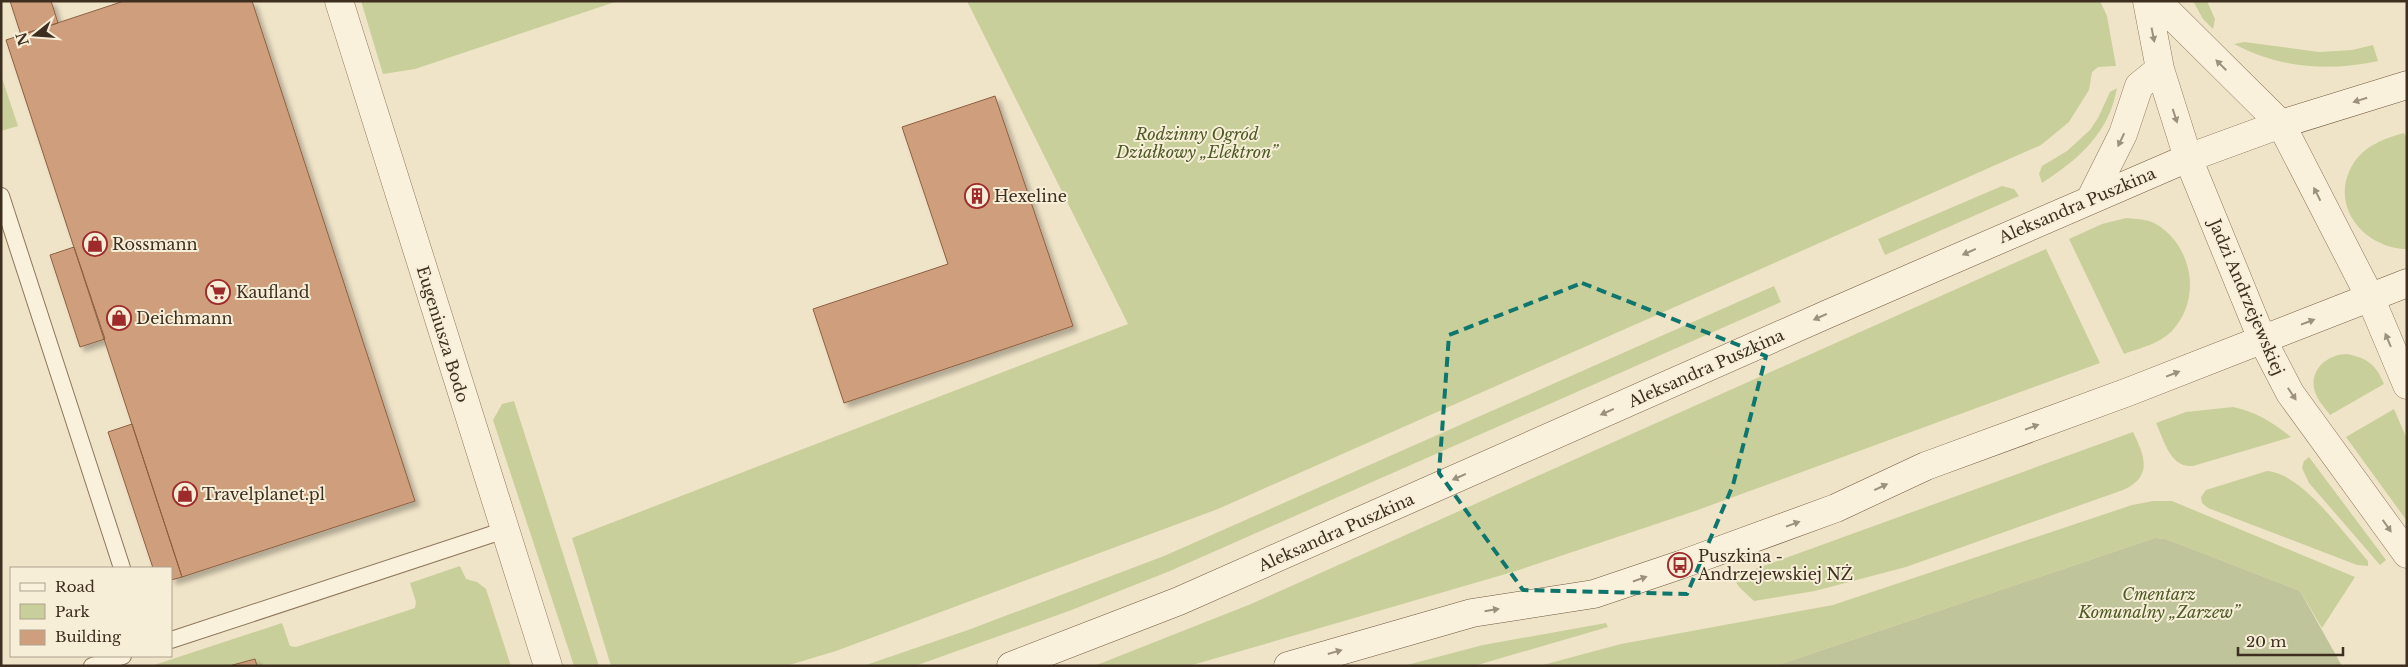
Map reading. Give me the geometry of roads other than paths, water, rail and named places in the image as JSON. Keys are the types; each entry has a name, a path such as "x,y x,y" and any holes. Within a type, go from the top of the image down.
{"main road":[{"name":"Eugeniusza Bodo","path":"339,1 548,666"},
{"name":"Jadzi Andrzejewskiej","path":"2146,1 2160,69 2188,158 2262,339 2290,393 2407,554"},
{"path":"2158,1 2281,124 2370,297 2407,385"},
{"path":"2092,198 2124,134 2139,86 2160,69"},
{"name":"Aleksandra Puszkina","path":"1011,666 1234,577 2092,198 2188,158 2281,124 2407,86"},
{"path":"1288,666 1472,613 1602,592 1836,508 1926,466 2128,392 2407,283"}],"lane":[{"path":"1,196 122,567"},
{"path":"172,640 505,530"},
{"path":"92,666 120,657"}],"place":[{"name":"Hexeline","path":"977,196"},
{"name":"Rossmann","path":"95,244"},
{"name":"Kaufland","path":"218,292"},
{"name":"Deichmann","path":"119,318"},
{"name":"Travelplanet.pl","path":"185,494"},
{"name":"Puszkina - Andrzejewskiej NŻ","path":"1680,565"}],"park label":[{"name":"Rodzinny Ogród Działkowy „Elektron”","path":"1197,143"},
{"name":"Cmentarz Komunalny „Zarzew”","path":"2159,603"}]}
